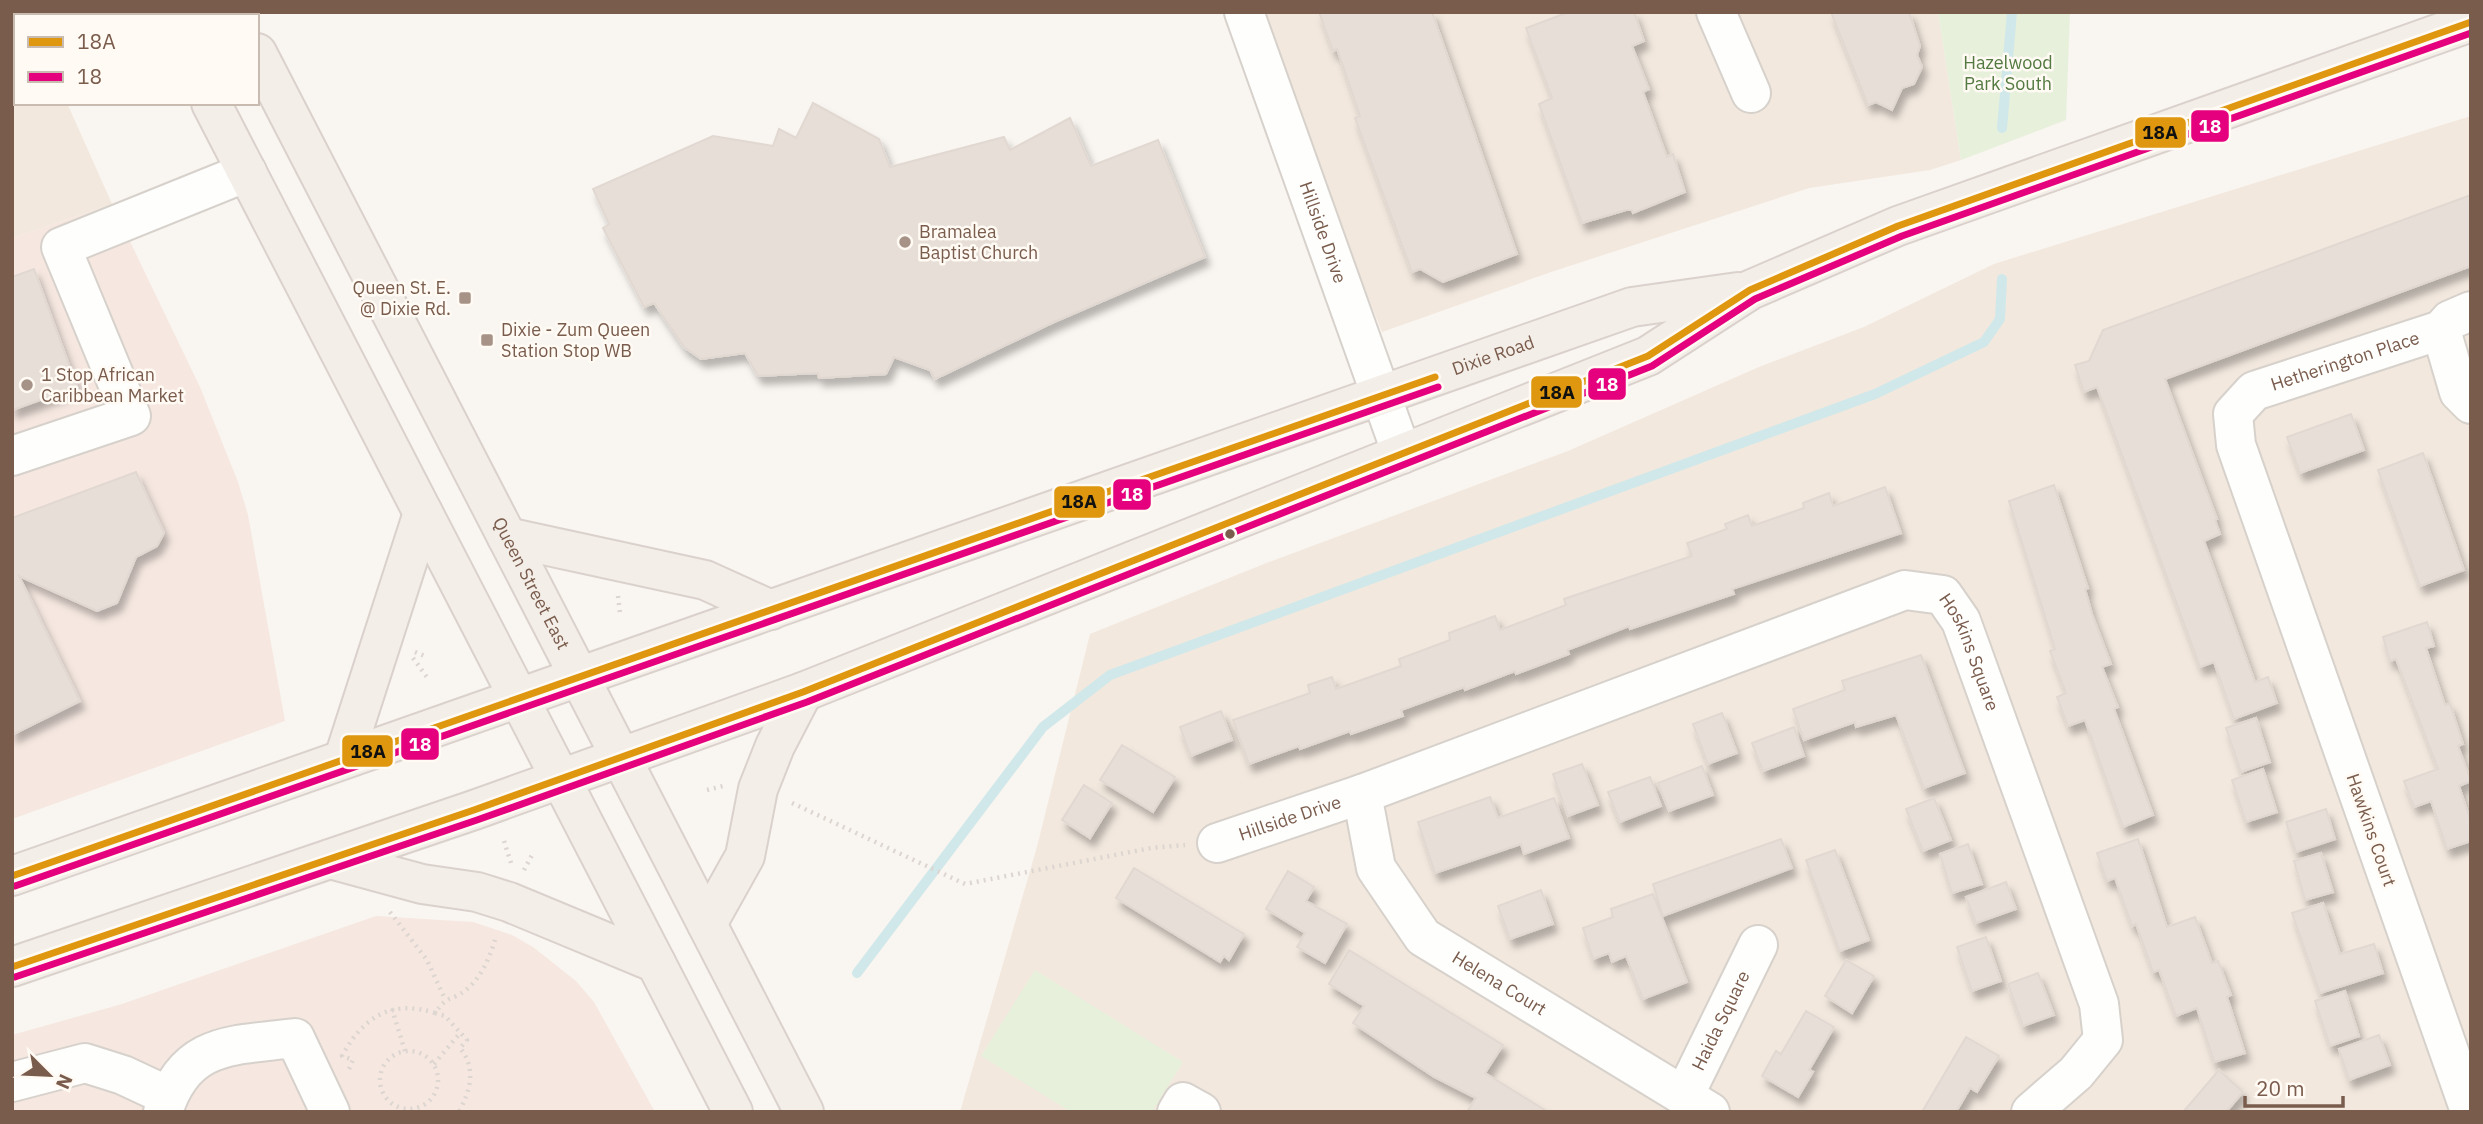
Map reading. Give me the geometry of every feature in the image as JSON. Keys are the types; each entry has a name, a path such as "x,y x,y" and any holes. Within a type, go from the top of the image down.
{"main road":[{"name":"Dixie Road","path":"12,967 561,779 803,692 1648,356 1751,290 1898,226 2471,22"},
{"name":"Queen Street East","path":"259,57 804,1112"},
{"path":"212,105 733,1112"},
{"name":"Dixie Road","path":"12,876 1632,307 1751,290"},
{"path":"344,758 423,513"},
{"path":"507,537 705,580 771,610"},
{"path":"707,924 745,856 758,789 775,746 803,692"},
{"path":"330,859 422,884 499,899 656,963"}],"street":[{"name":"Hillside Drive","path":"1244,12 1402,454"},
{"path":"1716,12 1751,93"},
{"path":"12,456 131,416 61,247 247,172"},
{"name":"Hetherington Place","path":"2273,550 2236,445 2233,414 2254,391 2456,320 2459,392 2471,404"},
{"name":"Hawkins Court","path":"2273,550 2469,1111"},
{"name":"Hoskins Square","path":"1362,794 1905,590 1943,595 1961,621 2099,1004 2103,1040 2076,1073 2031,1112"},
{"name":"Hillside Drive","path":"1217,843 1362,794"},
{"name":"Helena Court","path":"1362,794 1376,868 1423,937 1697,1104"},
{"name":"Haida Square","path":"1697,1104 1758,945"},
{"path":"12,1082 85,1063 123,1075 165,1104 179,1076 195,1059 216,1048 295,1038 330,1112"},
{"path":"1177,1112 1183,1102 1201,1112"}],"path":[{"path":"427,657 407,649 429,680"},
{"path":"790,803 965,884 1150,848 1217,843"},
{"path":"390,912 428,960 445,999"},
{"path":"435,1013 445,999 466,990 479,975 494,947 499,925"},
{"path":"353,1060 342,1056 353,1035 370,1019 392,1009 421,1008 445,1016 467,1040 460,1048 469,1064 471,1077 469,1091 459,1112"},
{"path":"392,1009 405,1051"},
{"path":"434,1064 461,1032"},
{"path":"405,1051 421,1053 434,1064 438,1085 433,1098 424,1106 400,1110 384,1096 380,1073 385,1062 405,1051"}],"shaded area":[{"path":"12,12 26,12 14,14 14,105 68,105 112,204 12,238"},
{"path":"1254,12 1938,12 1961,160 1930,170 1809,188 1551,272 1382,332"},
{"path":"2471,116 2471,1112 960,1112 1037,847 1090,634 1269,562 1568,451 1759,367 1864,327 1994,264"},
{"path":"112,204 200,387 238,482 248,515 285,721 12,819 12,238"},
{"path":"376,916 473,922 512,935 533,947 576,981 594,1002 655,1112 12,1112 12,1035 122,1004"}],"green space":[{"name":"Hazelwood Park South","path":"1938,12 2070,12 2066,120 1961,160"},
{"path":"1035,970 1183,1062 1152,1112 1071,1112 981,1056"}],"building":[{"path":"1319,12 1432,12 1517,254 1443,282 1420,269 1412,272 1355,118 1360,116 1337,49 1333,51"},
{"path":"1569,12 1634,12 1644,41 1632,46 1649,89 1643,92 1667,157 1673,154 1685,192 1633,213 1632,210 1626,210 1582,223 1539,104 1552,98 1526,28"},
{"path":"1831,12 1909,12 1920,46 1917,55 1922,67 1914,84 1902,88 1892,110 1876,102 1868,105"},
{"name":"Bramalea Baptist Church","path":"813,103 879,139 890,167 1004,137 1010,150 1070,118 1091,166 1158,140 1205,257 1054,322 935,379 930,370 894,357 886,374 819,378 818,373 758,376 745,353 701,359 684,347 654,303 644,307 603,228 609,224 593,189 713,136 773,146 779,129 796,138"},
{"path":"2471,195 2471,266 2165,379 2217,519 2215,520 2220,534 2204,541 2255,682 2268,677 2277,703 2234,719 2214,662 2200,667 2097,387 2084,392 2075,365 2089,361 2103,330"},
{"path":"34,269 77,387 12,410 12,277"},
{"path":"2351,414 2364,450 2300,473 2287,437"},
{"path":"2423,453 2464,570 2420,586 2378,470"},
{"path":"136,472 164,533 157,546 136,557 117,603 97,611 19,576 80,701 12,735 12,518"},
{"path":"2054,485 2088,588 2085,589 2092,614 2111,664 2102,667 2118,707 2114,709 2153,815 2123,827 2085,720 2068,726 2057,697 2066,693 2050,651 2055,649 2009,501"},
{"path":"1885,487 1901,533 1732,589 1734,594 1630,629 1629,626 1567,650 1569,654 1516,674 1515,671 1401,710 1403,716 1300,749 1299,746 1249,764 1233,720 1310,693 1308,685 1332,677 1336,689 1401,666 1399,659 1450,640 1449,633 1495,616 1500,630 1566,605 1564,599 1692,556 1687,543 1727,529 1725,524 1748,515 1752,526 1804,508 1803,503 1829,493 1833,506"},
{"path":"2427,622 2434,646 2426,648 2445,705 2450,704 2463,744 2458,746 2471,781 2459,786 2471,822 2471,841 2447,849 2431,801 2414,807 2404,781 2438,769 2396,659 2390,661 2383,637"},
{"path":"1921,655 1965,773 1924,788 1896,715 1856,727 1855,722 1804,740 1793,709 1845,690 1842,681"},
{"path":"1221,711 1232,740 1191,756 1180,727"},
{"path":"1722,713 1737,753 1708,764 1693,724"},
{"path":"2256,718 2270,762 2241,772 2226,728"},
{"path":"1794,727 1804,756 1763,771 1752,743"},
{"path":"1122,745 1175,777 1153,812 1100,780"},
{"path":"1582,764 1598,805 1568,816 1553,774"},
{"path":"1702,766 1713,795 1669,811 1658,783"},
{"path":"2263,769 2277,812 2246,822 2232,780"},
{"path":"1650,777 1661,806 1620,822 1608,792"},
{"path":"1084,785 1112,803 1090,838 1062,820"},
{"path":"1490,797 1498,818 1554,798 1569,838 1524,854 1521,844 1435,873 1418,822"},
{"path":"1934,798 1951,840 1923,851 1906,809"},
{"path":"2326,809 2335,839 2296,852 2286,822"},
{"path":"1781,839 1792,868 1663,916 1653,884"},
{"path":"2138,839 2167,927 2195,917 2212,963 2218,961 2231,995 2227,997 2245,1053 2214,1062 2197,1008 2176,1016 2159,970 2153,972 2136,924 2132,926 2115,878 2107,881 2097,853"},
{"path":"1968,844 1982,884 1952,893 1940,854"},
{"path":"1835,850 1869,940 1840,951 1806,860"},
{"path":"2321,853 2333,892 2305,900 2294,861"},
{"path":"1134,868 1244,934 1229,960 1224,956 1220,962 1116,898"},
{"path":"1288,871 1314,887 1306,901 1347,924 1325,963 1297,947 1305,933 1266,909"},
{"path":"2006,882 2016,909 1976,923 1966,897"},
{"path":"1541,890 1553,924 1510,939 1498,906"},
{"path":"1653,894 1687,982 1643,999 1626,956 1612,962 1609,953 1593,959 1583,928 1613,917 1611,909"},
{"path":"2323,903 2340,954 2374,944 2383,973 2320,993 2292,913"},
{"path":"1986,937 2001,981 1972,991 1957,947"},
{"path":"1349,950 1503,1045 1485,1073 1548,1112 1467,1112 1476,1098 1434,1077 1353,1023 1364,1006 1329,984"},
{"path":"1846,960 1874,976 1852,1013 1825,996"},
{"path":"2038,973 2054,1015 2023,1026 2008,984"},
{"path":"2345,991 2359,1036 2330,1046 2315,1001"},
{"path":"1806,1011 1834,1027 1809,1070 1813,1072 1798,1097 1762,1076 1776,1051 1781,1054"},
{"path":"2379,1035 2390,1065 2349,1080 2339,1049"},
{"path":"1966,1037 1999,1056 1977,1092 1970,1088 1956,1112 1922,1112"},
{"path":"2219,1070 2243,1092 2226,1112 2183,1112"}],"waterway":[{"path":"2002,128 2012,12"},
{"path":"857,973 1043,727 1110,675 1875,394 1984,342 2000,319 2002,279"}],"transit line":[{"name":"18A","path":"12,967 474,810 803,692 1648,356 1750,290 1898,226 2471,22"},
{"name":"18","path":"15,977 477,820 807,702 1652,366 1755,299 1902,236 2471,33"},
{"name":"18A","path":"12,876 1435,377"},
{"name":"18","path":"15,886 1438,387"}],"place":[{"name":"Bramalea Baptist Church","path":"905,242"},
{"name":"Queen St. E. @ Dixie Rd.","path":"465,298"},
{"name":"Dixie - Zum Queen Station Stop WB","path":"487,340"},
{"name":"1 Stop African Caribbean Market","path":"27,385"}]}
